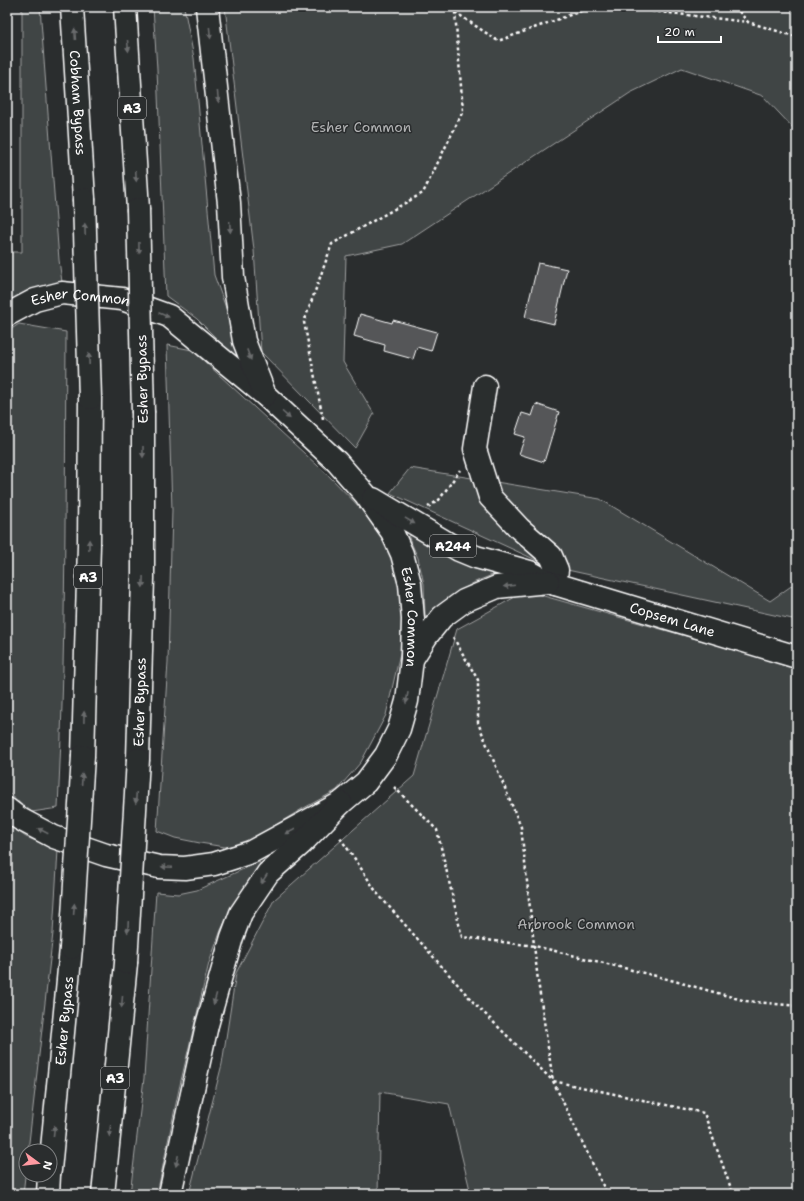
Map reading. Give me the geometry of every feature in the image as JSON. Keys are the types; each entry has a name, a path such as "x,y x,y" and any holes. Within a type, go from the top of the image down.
{"main road":[{"name":"Cobham Bypass","path":"72,7 84,199"},
{"name":"Esher Bypass","path":"103,1194 126,963 138,759 143,578 143,413 138,209 125,7"},
{"path":"207,7 228,203 233,277 244,341 265,395"},
{"name":"Esher Bypass","path":"53,1143 71,948 83,756 89,545 90,398 84,199"},
{"name":"Esher Common","path":"7,315 35,300 62,293 122,299 169,316 265,395 337,462 365,494 392,532 402,554 410,584 413,619 412,659 407,701 399,729 386,755 366,782 341,803 251,852 214,864 185,868 160,867 106,855 54,837 20,819 7,809"},
{"path":"485,386 475,449 490,497 520,529 551,556 557,570 552,583"},
{"name":"Copsem Lane","path":"365,494 459,550 476,557 530,572 552,583 797,657"},
{"name":"Copsem Lane","path":"412,659 426,637 442,617 464,601 497,587 552,583"},
{"path":"170,1194 207,1025 232,937 241,913 268,873 301,844 341,803"},
{"path":"48,1194 49,1183"}],"path":[{"path":"324,422 304,322 332,244 423,193 427,186 462,111 455,12 453,7"},
{"path":"455,12 498,41 592,7"},
{"path":"616,7 748,22 797,37"},
{"path":"735,7 748,22"},
{"path":"407,519 439,500 475,449"},
{"path":"452,635 478,680 478,723 521,827 538,981 553,1081 607,1194"},
{"path":"394,787 437,830 462,937 534,946 746,1001 797,1006"},
{"path":"340,838 377,893 474,1004 553,1081 704,1113 733,1194"}],"green space":[{"path":"22,7 40,7 59,260 62,282 7,304 7,252 22,252"},
{"path":"153,7 184,7 194,58 214,275 226,308 237,356 231,353 197,319 166,296 157,69"},
{"name":"Esher Common","path":"225,7 797,7 797,132 763,96 682,68 630,93 402,244 346,256 343,362 374,414 355,448 261,352 254,250"},
{"path":"19,324 66,332 64,629 58,808 32,812 7,792 7,332"},
{"path":"167,345 192,350 330,477 374,522 392,557 398,578 402,614 400,654 386,715 361,762 337,790 246,843 225,847 175,838 157,831 168,662 172,510"},
{"path":"410,468 600,499 770,601 797,582 797,620 549,566 390,493"},
{"path":"412,535 497,573 475,582 460,591 427,618 425,615 424,584 418,558 409,538 409,536"},
{"name":"Arbrook Common","path":"526,591 797,668 797,1194 471,1194 449,1104 380,1092 378,1194 189,1194 222,1064 236,973 274,900 414,776 457,629"},
{"path":"7,824 26,837 58,850 53,933 29,1143 18,1143 18,1183 24,1183 23,1194 7,1194"},
{"path":"259,862 262,866 235,902 221,930 209,963 179,1089 157,1194 130,1194 144,1078 156,892 178,894 197,890"}],"building":[{"path":"538,263 567,269 554,324 525,317"},
{"path":"360,314 392,323 393,320 437,332 431,351 417,347 413,359 384,351 385,345 354,336"},
{"path":"536,404 559,412 544,462 519,454 525,437 515,434 522,413 532,416"}]}
